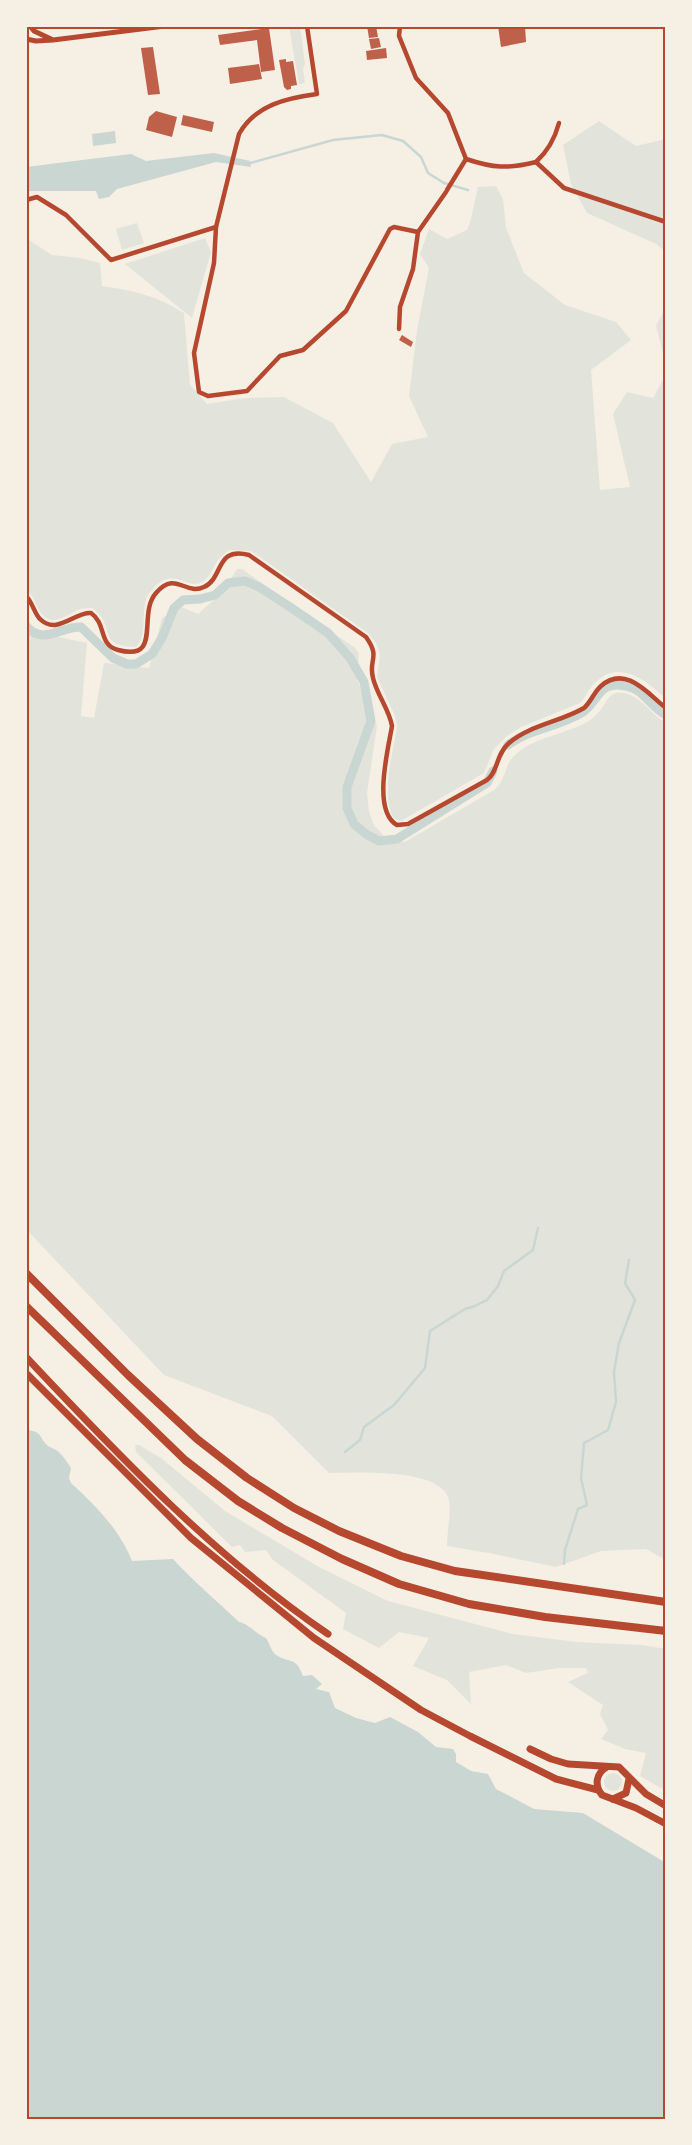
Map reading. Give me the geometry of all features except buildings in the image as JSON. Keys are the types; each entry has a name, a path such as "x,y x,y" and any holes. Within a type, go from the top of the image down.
{"highway":[{"path":"26,1273 128,1375 197,1439 247,1478 294,1508 339,1531 401,1556 455,1571 666,1602"},
{"path":"26,1306 185,1460 238,1501 274,1524 342,1560 399,1584 469,1604 545,1617 666,1631"}],"main road":[{"path":"26,1357 144,1479 202,1534 253,1577 328,1634"},
{"path":"26,1373 191,1538 314,1638 422,1710 556,1779 598,1790"},
{"path":"530,1749 551,1759 568,1764 619,1767 646,1794 666,1806"},
{"path":"608,1767 599,1774 597,1779 598,1790 602,1795 666,1824"},
{"path":"613,1799 626,1793 629,1779"}],"street":[{"path":"30,26 34,31 53,40"},
{"path":"26,39 36,41 53,40 165,26"},
{"path":"307,26 317,94 288,98 269,105 246,122 239,134 216,227 214,263 194,353 199,392 208,396 247,391 280,356 303,350 346,312 390,229 394,227 418,232"},
{"path":"400,26 399,36 416,78 448,113 466,159"},
{"path":"466,159 491,167 521,166 536,162 548,149 559,123"},
{"path":"399,330 400,307 413,269 418,232 456,177 466,159"},
{"path":"536,162 564,188 666,222"},
{"path":"26,200 37,197 66,215 111,260 216,227"},
{"path":"26,596 42,621 50,624 64,623 82,614 91,612 100,622 105,641 109,646 121,651 137,651 142,648 146,639 148,604 160,588 174,582 192,589 204,588 227,557 236,553 249,555 366,638 373,647 375,656 373,678 391,718 392,726 383,794 384,808 387,817 396,825 408,824 486,780 492,774 500,752 511,741 524,733 584,708 591,702 598,689 605,683 624,680 638,684 666,708"}],"shaded area":[{"path":"289,26 300,26 305,64 303,69 305,83 299,84"},
{"path":"599,121 636,146 666,139 666,252 656,244 587,213 571,184 563,145"},
{"path":"115,131 116,143 93,146 92,134"},
{"path":"214,153 250,161 251,167 216,162 117,189 109,197 99,199 96,191 26,191 26,167 131,154 146,161"},
{"path":"496,186 503,199 506,228 524,273 565,305 616,322 631,340 591,370 600,490 630,487 613,414 627,392 653,398 664,378 663,353 656,326 666,306 666,699 634,675 615,672 606,675 594,683 580,703 521,727 507,736 494,749 484,773 401,821 395,819 390,811 388,800 389,774 397,726 395,716 377,677 380,656 377,645 369,634 251,551 229,550 219,559 202,582 196,584 172,578 158,584 147,598 142,634 136,647 123,646 110,639 100,615 92,608 80,609 55,620 45,617 26,590 26,238 52,255 80,258 100,263 102,286 144,295 164,302 184,313 190,385 207,404 245,398 284,397 333,423 371,482 392,444 428,437 409,396 417,330 429,268 420,254 429,229 447,239 467,230 478,187"},
{"path":"137,223 144,243 122,250 116,229"},
{"path":"205,238 211,252 192,318 125,264"},
{"path":"237,569 242,569 355,648 359,653 357,680 377,726 367,793 369,812 374,825 384,836 405,842 494,790 501,782 511,759 515,755 531,744 587,722 597,715 609,697 615,693 623,693 635,697 666,723 666,1560 646,1549 601,1551 556,1567 447,1546 449,1500 443,1489 431,1482 396,1474 329,1473 272,1416 164,1375 26,1229 26,630 87,643 81,716 94,718 104,663 149,668 162,618 182,607 198,614 222,592"},
{"path":"26,1425 28,1430 39,1434 48,1446 56,1450 64,1458 71,1468 69,1478 71,1483 98,1509 114,1528 132,1561 173,1559 197,1584 239,1622 266,1638 276,1655 292,1661 298,1666 303,1676 312,1675 322,1684 316,1689 329,1692 335,1708 356,1718 375,1723 390,1717 418,1732 436,1747 453,1749 456,1754 456,1762 471,1771 488,1774 496,1789 534,1809 583,1813 666,1863 666,2119 26,2119"},
{"path":"135,1445 139,1445 161,1458 225,1511 319,1567 388,1601 513,1634 577,1642 642,1645 666,1649 666,1791 640,1776 646,1753 625,1749 601,1739 608,1730 600,1714 603,1705 568,1682 588,1673 586,1668 559,1668 526,1673 506,1665 469,1672 471,1704 447,1680 413,1666 429,1638 399,1632 379,1648 343,1629 346,1613 273,1560 266,1550 245,1552 240,1545 232,1547 136,1452"},
{"path":"609,1773 617,1773 622,1778 620,1789 609,1791 604,1786 604,1778"}],"waterway":[{"path":"247,164 333,140 382,135 403,141 421,157 428,173 444,183 468,190"},
{"path":"26,626 32,632 46,635 74,627 81,627 113,658 127,664 136,664 152,654 162,638 174,608 183,600 200,599 215,595 228,583 245,581 259,587 328,633 350,658 364,682 371,721 347,787 347,808 354,824 366,834 379,841 397,839 487,783 493,771"},
{"path":"508,745 526,735 565,721 583,712 600,692 610,686 626,686 638,691 660,712 666,715"},
{"path":"345,1452 360,1440 364,1427 394,1405 425,1368 430,1331 465,1309 487,1300 498,1286 504,1271 533,1250 538,1228"},
{"path":"564,1564 565,1550 578,1509 587,1505 581,1478 584,1443 608,1430 616,1402 614,1372 619,1343 635,1300 625,1283 629,1260"}]}
